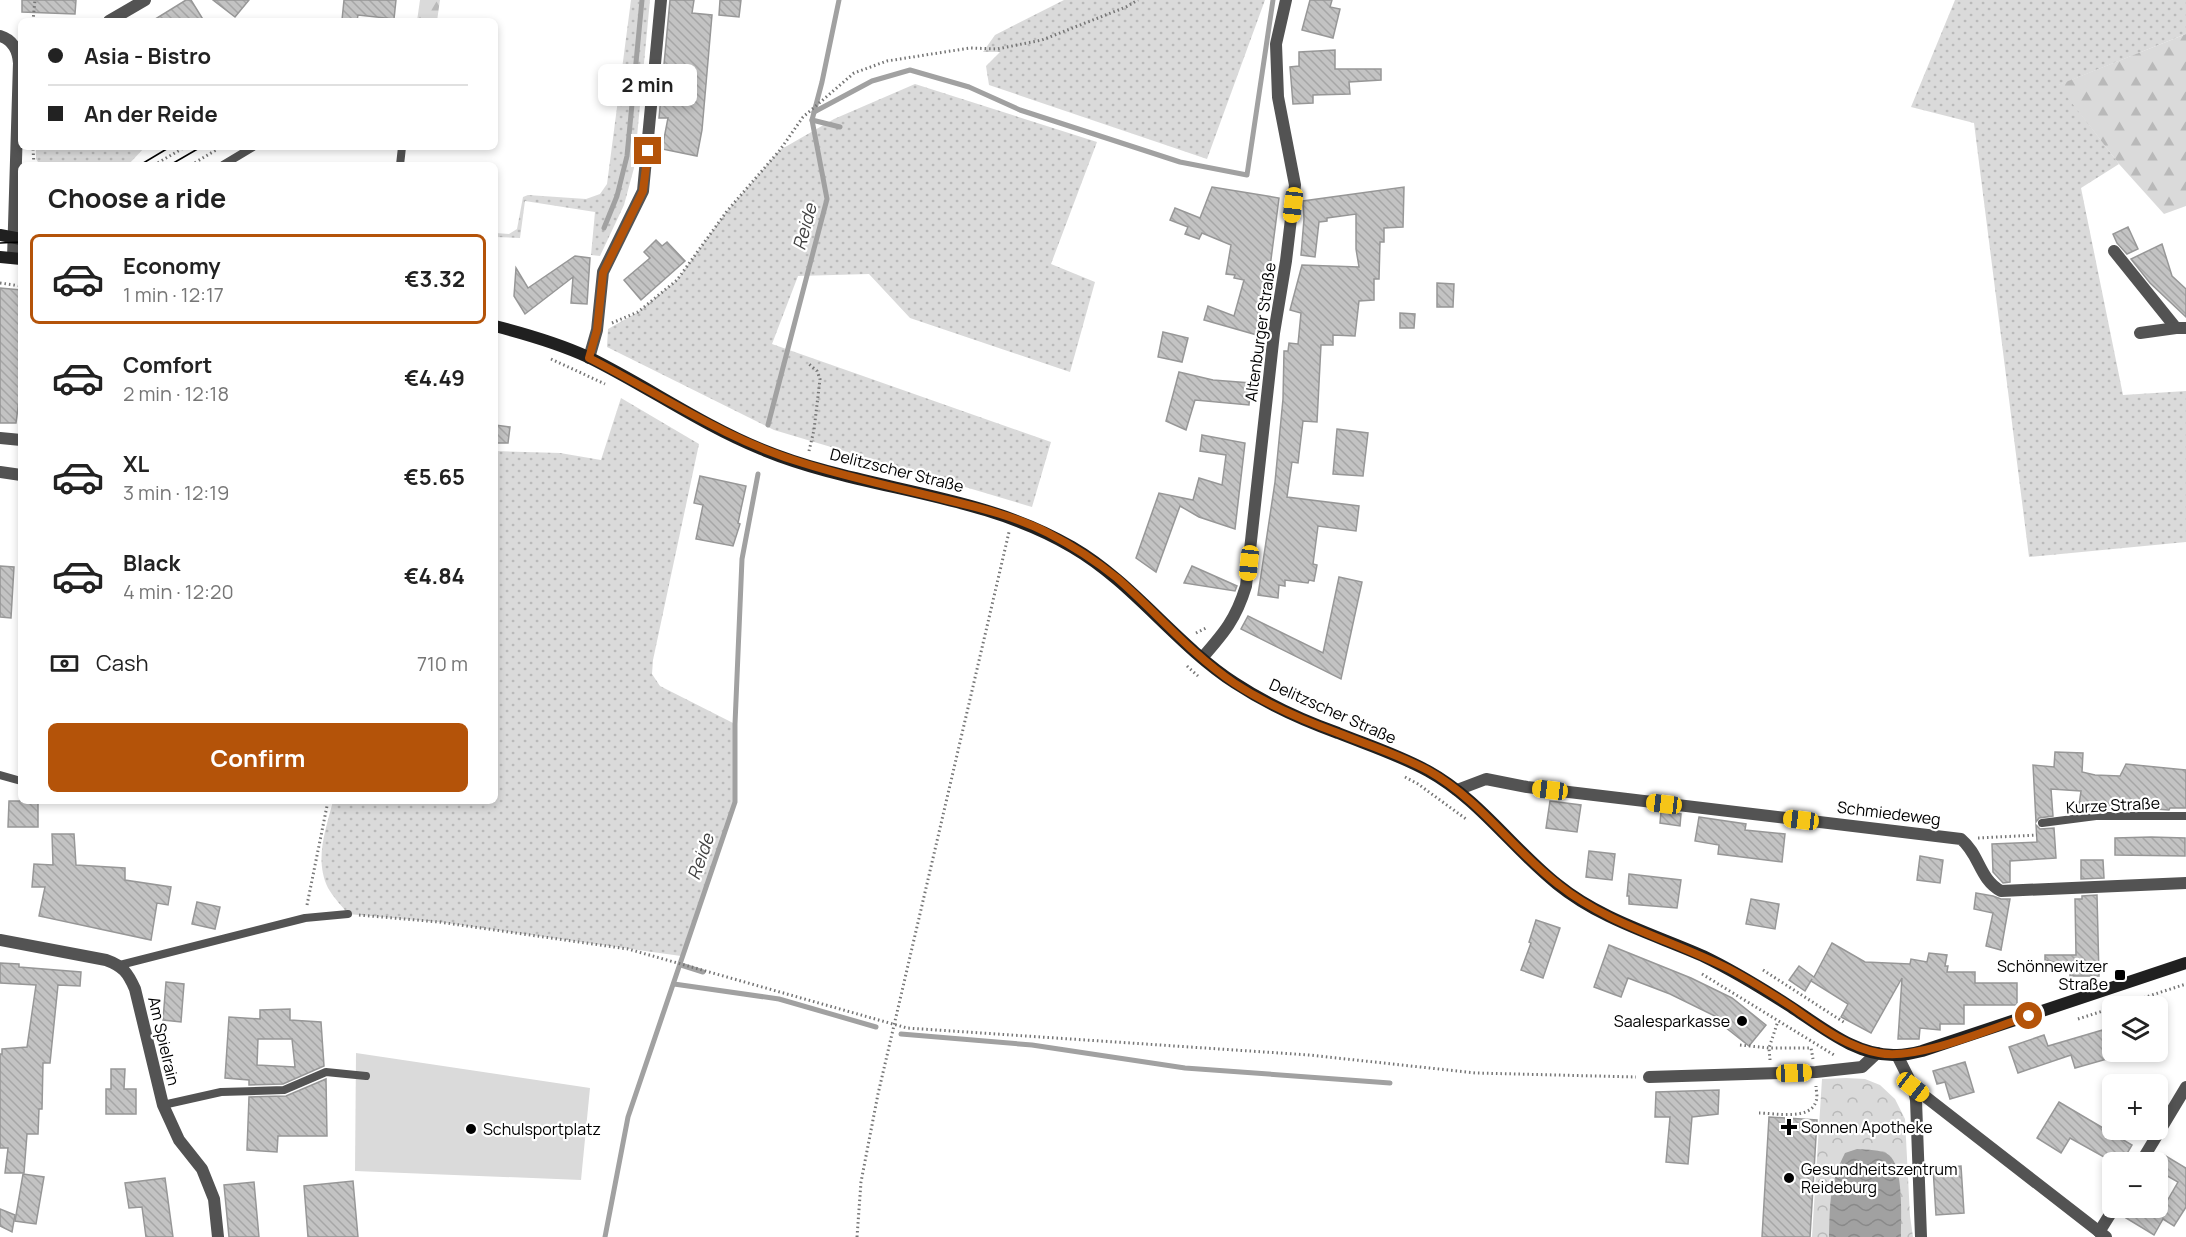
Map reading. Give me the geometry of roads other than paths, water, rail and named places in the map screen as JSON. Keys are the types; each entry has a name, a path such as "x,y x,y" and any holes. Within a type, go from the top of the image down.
{"main road":[{"path":"0,235 17,238"},
{"name":"Delitzscher Straße","path":"498,327 566,347 716,428 763,450 805,464 983,509 1046,532 1099,564 1118,579 1202,658 1233,682 1289,713 1428,771 1457,790 1554,882 1585,904 1732,971 1827,1032 1854,1046 1877,1053 1898,1055 1922,1051 2186,963"}],"street":[{"path":"114,18 145,0"},
{"path":"589,358 597,330 603,273 643,191 662,0"},
{"name":"Altenburger Straße","path":"1202,658 1228,628 1240,608 1246,586 1274,333 1295,185 1278,97 1276,44 1286,0"},
{"path":"0,36 17,41"},
{"path":"11,258 17,238 18,210"},
{"path":"2114,251 2181,328"},
{"path":"2140,333 2181,328"},
{"path":"0,438 18,440"},
{"path":"0,472 18,475"},
{"name":"Schmiedeweg","path":"1457,790 1486,779 1527,787 1961,839 1971,847 1990,885 2001,891 2186,883"},
{"path":"0,940 106,960 120,965"},
{"name":"Am Spielrain","path":"120,965 128,973 135,989 163,1105 180,1140 202,1169 214,1199 218,1237"},
{"path":"1649,1077 1771,1074 1862,1067 1877,1053"},
{"path":"1898,1055 1913,1087 1916,1100 1921,1237"},
{"path":"1913,1087 2101,1236 2109,1218"},
{"path":"2147,1152 2186,1087"}],"lane":[{"path":"228,162 248,150"},
{"path":"0,775 18,780"},
{"name":"Kurze Straße","path":"2042,823 2096,816 2186,816"},
{"path":"120,965 305,918 348,914"},
{"path":"163,1105 221,1092 284,1090 326,1072 366,1076"}],"water":[{"path":"1857,1149 1882,1152 1894,1161 1901,1193 1901,1237 1829,1237 1833,1184 1845,1153"}],"waterway":[{"path":"604,228 617,196 627,156 642,0"},
{"name":"Reide","path":"768,425 827,199 812,120 839,0"},
{"path":"814,112 872,81 910,70 969,87 1020,110 1180,162 1247,175 1273,0"},
{"path":"812,120 840,127"},
{"name":"Reide","path":"605,1237 628,1117 735,802 735,724 742,559 758,474"},
{"path":"681,965 703,972"},
{"path":"674,984 779,999 876,1027"},
{"path":"901,1034 1032,1045 1185,1068 1390,1083"}],"tram line":[{"path":"145,162 165,150"},
{"path":"175,162 196,150"},
{"path":"0,243 18,242"}],"place":[{"name":"Schönnewitzer Straße","path":"2120,975"},
{"name":"Saalesparkasse","path":"1742,1021"},
{"name":"Sonnen Apotheke","path":"1789,1127"},
{"name":"Schulsportplatz","path":"471,1129"},
{"name":"Gesundheitszentrum Reideburg","path":"1789,1178"}]}
